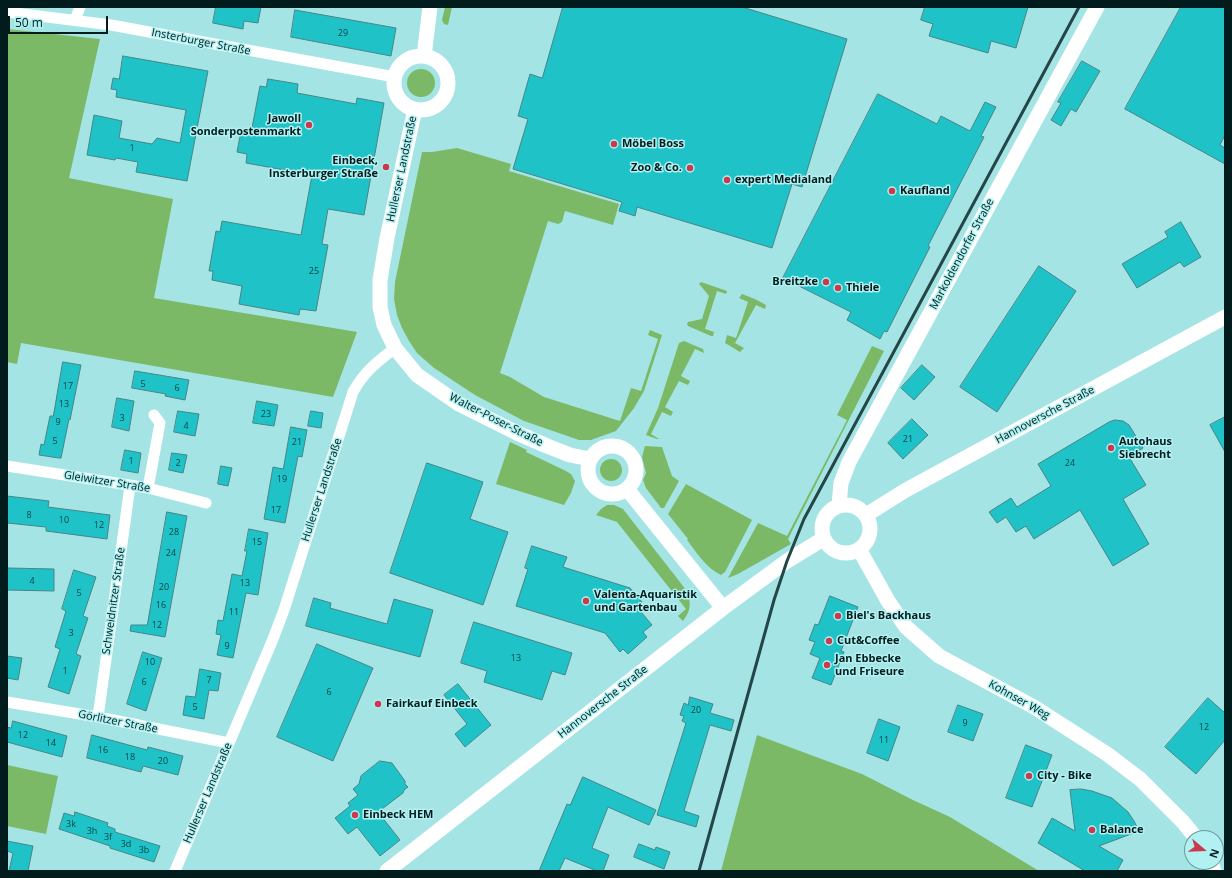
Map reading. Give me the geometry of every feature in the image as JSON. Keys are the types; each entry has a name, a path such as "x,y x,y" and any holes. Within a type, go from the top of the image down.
{"main road":[{"path":"395,77 398,69 404,62 412,57 424,56 430,7"},
{"name":"Markoldendorfer Straße","path":"840,505 842,483 849,462 1097,7"},
{"name":"Hullerser Landstraße","path":"395,77 394,86 396,94 407,106 424,110 440,102 447,90 447,76 444,68 438,61 424,56"},
{"name":"Hullerser Landstraße","path":"395,348 384,325 380,307 380,280 415,109"},
{"name":"Hannoversche Straße","path":"866,516 906,490 1225,317"},
{"name":"Walter-Poser-Straße","path":"395,348 417,375 459,404 547,446 590,459"},
{"path":"613,446 625,449 631,454 636,468 632,483 627,489 621,492 609,494 597,489 589,479 588,466 590,459 594,452 601,448 613,446"},
{"path":"627,489 723,608"},
{"path":"847,504 855,506 866,516 870,524 870,532 867,540 859,549 854,552 846,553 836,552 829,547 824,539 821,529 824,518 830,510 840,505 847,504"},
{"name":"Hannoversche Straße","path":"387,871 723,608 787,561 824,539"},
{"name":"Kohnser Weg","path":"859,549 888,601 906,627 939,656 1034,707 1107,754 1140,779 1190,830"}],"street":[{"path":"75,20 80,7"},
{"name":"Insterburger Straße","path":"7,12 112,25 395,77"},
{"name":"Hullerser Landstraße","path":"175,871 284,610 353,392 360,379 395,348"},
{"path":"148,488 160,423 154,415"},
{"name":"Gleiwitzer Straße","path":"7,466 148,488 206,503"},
{"name":"Schweidnitzer Straße","path":"98,717 130,486"},
{"name":"Görlitzer Straße","path":"7,702 98,717 229,743"}],"green space":[{"path":"445,7 452,7 448,25 444,24 442,20"},
{"path":"7,29 100,39 69,178 173,199 154,298 357,332 333,397 21,343 17,364 7,362"},
{"path":"421,69 431,73 435,83 431,93 421,97 411,93 407,83 411,73"},
{"path":"457,148 511,164 509,171 619,204 613,225 565,211 562,222 558,224 548,221 500,373 510,377 544,397 620,421 631,388 641,391 658,339 648,335 650,330 662,335 644,391 634,408 616,431 591,440 579,440 524,421 475,395 434,368 417,353 409,341 397,315 394,299 395,282 422,152"},
{"path":"701,282 727,291 726,294 717,291 705,329 714,332 713,336 688,326 687,324 688,322 702,319 709,296 699,284"},
{"path":"742,294 766,305 765,309 756,305 735,343 744,348 740,352 725,343 727,335 736,338 748,302 739,298"},
{"path":"684,341 703,349 704,353 695,349 681,376 690,381 688,385 679,381 665,407 673,412 671,416 662,412 651,434 659,439 657,439 646,435 658,408 679,343"},
{"path":"872,346 884,351 788,539 791,544 738,574 728,578 758,523 787,536 847,420 837,415"},
{"path":"510,442 527,450 526,452 571,474 575,481 571,493 564,505 496,484"},
{"path":"645,446 662,447 672,476 679,481 664,508 661,508 646,488 643,480 646,473 642,457"},
{"path":"611,459 619,462 622,470 619,478 611,481 603,478 600,470 603,462"},
{"path":"686,484 752,520 725,572 721,575 702,560 687,540 688,539 668,514"},
{"path":"607,505 614,505 623,509 683,586 688,595 690,608 683,621 678,616 686,609 617,522 596,515"},
{"path":"757,735 862,774 950,817 1039,871 721,871"},
{"path":"7,765 58,776 46,834 7,826"}],"building":[{"path":"216,7 261,7 258,23 244,21 243,29 213,23"},
{"path":"563,7 742,7 847,39 802,187 792,184 772,248 637,207 635,216 619,211 622,202 513,169 528,119 518,116 530,74 542,78"},
{"path":"925,7 1028,7 1016,48 991,41 988,53 929,36 933,24 921,20"},
{"path":"1181,7 1225,7 1225,135 1220,145 1225,148 1225,164 1125,109"},
{"path":"295,10 396,28 391,56 291,37"},
{"path":"123,56 208,71 187,181 136,172 138,162 87,155 94,115 122,121 119,138 152,144 157,138 180,143 186,110 116,97 117,90 111,89 113,78 119,79"},
{"path":"1082,61 1100,71 1076,112 1071,109 1061,126 1051,120 1061,103 1058,102"},
{"path":"268,79 298,84 297,93 356,104 357,98 384,103 364,215 328,209 322,244 328,245 316,311 300,309 299,315 239,304 242,286 212,280 213,271 209,271 216,231 220,232 222,221 301,235 312,175 246,163 247,154 237,152 241,131 251,133 260,86 266,87"},
{"name":"Kaufland","path":"878,94 937,124 941,116 970,131 985,102 996,107 981,136 984,137 928,246 930,247 887,332 884,331 880,339 847,320 851,312 783,278"},
{"path":"1181,222 1201,257 1184,267 1180,262 1137,288 1122,264 1168,237 1165,232"},
{"path":"1039,266 1076,291 997,412 960,387"},
{"path":"63,362 81,365 70,420 69,419 61,458 59,458 39,455 41,444 44,445 50,416 53,416"},
{"path":"922,365 935,377 914,400 901,388"},
{"path":"135,371 189,380 185,400 165,396 166,394 132,388"},
{"path":"117,398 134,401 129,431 112,427"},
{"path":"257,401 278,405 274,426 253,423"},
{"path":"178,411 199,414 195,436 174,432"},
{"path":"311,411 323,413 321,428 308,426"},
{"path":"1225,417 1225,452 1210,425"},
{"path":"912,419 928,435 903,459 888,443"},
{"path":"1115,420 1123,421 1129,425 1143,448 1129,457 1146,485 1123,499 1149,544 1113,566 1080,510 1034,539 1026,526 1016,532 1006,517 997,523 989,512 1011,498 1017,507 1051,486 1038,464 1109,422"},
{"path":"291,427 307,430 302,457 298,456 285,523 264,519 273,467 283,469"},
{"path":"125,450 141,453 138,473 121,470"},
{"path":"172,453 187,455 183,473 169,470"},
{"path":"427,463 483,482 470,519 508,532 483,605 390,573"},
{"path":"221,466 232,468 228,486 218,484"},
{"path":"7,496 49,501 48,507 110,515 107,539 46,531 46,527 7,523"},
{"path":"167,512 187,516 165,637 130,631 131,625 147,625"},
{"path":"249,529 268,533 258,595 246,593 233,658 217,655 221,635 216,634 218,620 223,621 232,574 242,576 247,551 245,551"},
{"path":"532,546 567,557 563,567 630,588 642,602 636,606 652,625 643,632 647,637 628,654 623,649 620,652 605,633 516,606 528,569 525,568"},
{"path":"7,568 54,569 54,591 7,590"},
{"path":"74,570 96,577 83,616 88,618 76,654 81,656 69,694 48,687 60,649 55,647 66,611 62,609"},
{"name":"Cut&Coffee","path":"830,596 858,607 841,651 844,652 831,685 812,678 820,658 810,654 815,642 809,640 815,624 818,625"},
{"path":"314,598 331,603 330,608 387,624 394,599 433,610 420,657 306,626"},
{"path":"474,622 572,653 565,675 552,671 542,700 484,682 487,671 461,663"},
{"path":"317,644 373,668 333,761 277,737"},
{"path":"143,652 162,658 146,711 127,704"},
{"path":"7,656 22,658 18,680 7,678"},
{"path":"200,669 221,673 218,691 209,690 204,719 183,715 186,696 195,697"},
{"path":"458,684 491,725 465,747 455,734 467,724 444,695"},
{"path":"690,697 713,704 710,713 734,720 731,731 710,725 684,811 699,816 696,827 657,815 686,723 682,721 684,716 680,715 684,703 688,705"},
{"path":"1208,698 1225,713 1225,740 1196,774 1165,747"},
{"path":"958,705 983,714 973,741 948,732"},
{"path":"879,719 900,727 888,761 867,753"},
{"path":"13,721 67,736 62,757 7,742 7,727 11,728"},
{"path":"92,735 147,750 148,747 183,756 178,775 143,766 141,772 87,758"},
{"name":"City - Bike","path":"1026,745 1052,755 1032,807 1006,798"},
{"path":"380,761 392,763 408,787 403,793 378,812 400,840 380,856 357,827 348,834 335,818 350,806 348,803 358,795 353,789 359,784 361,776"},
{"path":"583,777 656,810 649,825 608,807 592,848 609,855 603,871 597,871 565,858 559,871 539,871 567,804 570,805"},
{"name":"Balance","path":"1081,789 1112,798 1128,812 1139,831 1099,846 1123,860 1117,871 1085,871 1038,843 1052,818 1075,831 1070,790"},
{"path":"75,812 108,823 107,826 115,829 115,832 160,846 154,862 110,848 110,846 59,829 64,813 74,816"},
{"path":"7,841 33,846 28,871 9,871 13,853 7,851"},
{"path":"639,844 655,850 656,847 670,852 664,869 634,857"}],"railway":[{"path":"699,871 774,600 787,561 804,519 1079,7"}],"place":[{"name":"Jawoll Sonderpostenmarkt","path":"309,125"},
{"name":"Möbel Boss","path":"614,144"},
{"name":"Einbeck, Insterburger Straße","path":"386,167"},
{"name":"Zoo & Co.","path":"690,168"},
{"name":"expert Medialand","path":"727,180"},
{"name":"Kaufland","path":"892,191"},
{"name":"Breitzke","path":"826,282"},
{"name":"Thiele","path":"838,288"},
{"name":"Autohaus Siebrecht","path":"1111,448"},
{"name":"Valenta-Aquaristik und Gartenbau","path":"586,601"},
{"name":"Biel's Backhaus","path":"838,616"},
{"name":"Cut&Coffee","path":"829,641"},
{"name":"Jan Ebbecke und Friseure","path":"827,665"},
{"name":"Fairkauf Einbeck","path":"378,704"},
{"name":"City - Bike","path":"1029,776"},
{"name":"Einbeck HEM","path":"355,815"},
{"name":"Balance","path":"1092,830"}]}
